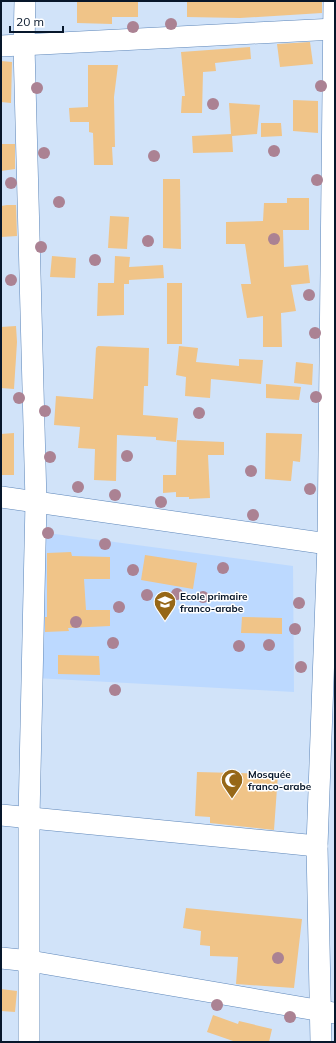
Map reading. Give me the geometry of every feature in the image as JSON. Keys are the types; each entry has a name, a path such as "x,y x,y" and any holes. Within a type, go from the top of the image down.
{"street":[{"path":"25,1 24,46 36,502 29,817 29,1042"},
{"path":"321,1042 328,1012 317,846 332,544 334,1"},
{"path":"1,46 334,29"},
{"path":"1,497 332,544"},
{"path":"1,815 317,846"},
{"path":"1,958 30,961 328,1012"}],"shaded area":[{"name":"Ecole primaire franco-arabe","path":"40,532 293,566 294,692 35,678"}],"building":[{"path":"77,1 138,1 138,17 112,17 112,24 77,23"},
{"path":"187,1 322,1 322,13 240,18 187,17"},
{"path":"310,42 313,64 280,67 277,44"},
{"path":"250,47 251,59 215,63 216,71 203,72 202,113 181,113 182,96 185,96 181,52"},
{"path":"1,61 12,62 11,103 1,102"},
{"path":"88,65 118,65 114,97 115,147 112,147 113,165 94,165 93,133 89,132 89,122 70,122 69,108 88,107"},
{"path":"293,100 318,101 318,133 293,131"},
{"path":"229,103 260,105 257,134 232,136 233,152 193,153 192,136 231,134"},
{"path":"261,123 281,123 282,136 261,137"},
{"path":"1,144 15,144 15,169 1,171"},
{"path":"163,179 180,179 181,249 163,248"},
{"path":"287,198 309,198 309,230 283,230 284,267 308,265 310,283 291,285 296,311 281,313 282,347 263,347 263,316 247,318 241,284 251,284 245,244 226,244 226,222 263,221 264,203 287,203"},
{"path":"16,205 17,236 1,237 1,206"},
{"path":"110,216 129,217 127,249 108,248"},
{"path":"52,256 76,258 75,278 50,277"},
{"path":"115,256 130,257 129,267 163,265 164,278 129,280 129,284 124,284 124,315 97,316 98,283 114,283"},
{"path":"167,283 182,283 182,344 167,344"},
{"path":"16,326 17,342 14,389 1,388 1,327"},
{"path":"98,346 149,348 148,386 144,386 143,415 178,418 176,442 156,440 156,437 117,435 116,481 94,480 95,449 78,448 80,427 54,425 56,396 93,399 96,348"},
{"path":"179,346 198,348 196,362 239,366 239,359 263,360 261,384 211,379 210,398 185,396 186,377 176,375"},
{"path":"296,362 313,364 312,385 294,383"},
{"path":"266,384 301,387 299,400 266,398"},
{"path":"14,433 14,475 1,475 1,434"},
{"path":"266,433 302,434 300,462 293,461 291,481 265,479"},
{"path":"177,440 224,442 224,455 208,455 210,498 189,499 189,497 176,497 176,492 163,493 163,475 176,475"},
{"path":"71,552 72,556 110,557 110,579 84,579 86,610 110,610 110,626 68,628 69,631 45,632 45,617 47,617 47,553"},
{"path":"145,555 197,563 193,589 141,580"},
{"path":"242,617 282,618 282,634 241,633"},
{"path":"58,655 99,656 100,675 58,674"},
{"name":"Mosquée franco-arabe","path":"197,772 278,774 274,830 210,823 210,817 195,816"},
{"path":"186,908 302,919 294,988 236,984 238,957 210,956 210,946 200,945 201,931 183,928"},
{"path":"1,989 17,991 15,1012 1,1011"},
{"path":"213,1015 238,1024 239,1021 272,1029 269,1042 236,1042 207,1032"}],"place":[{"name":"Ecole primaire franco-arabe","path":"165,622"},
{"name":"Mosquée franco-arabe","path":"232,800"}]}
